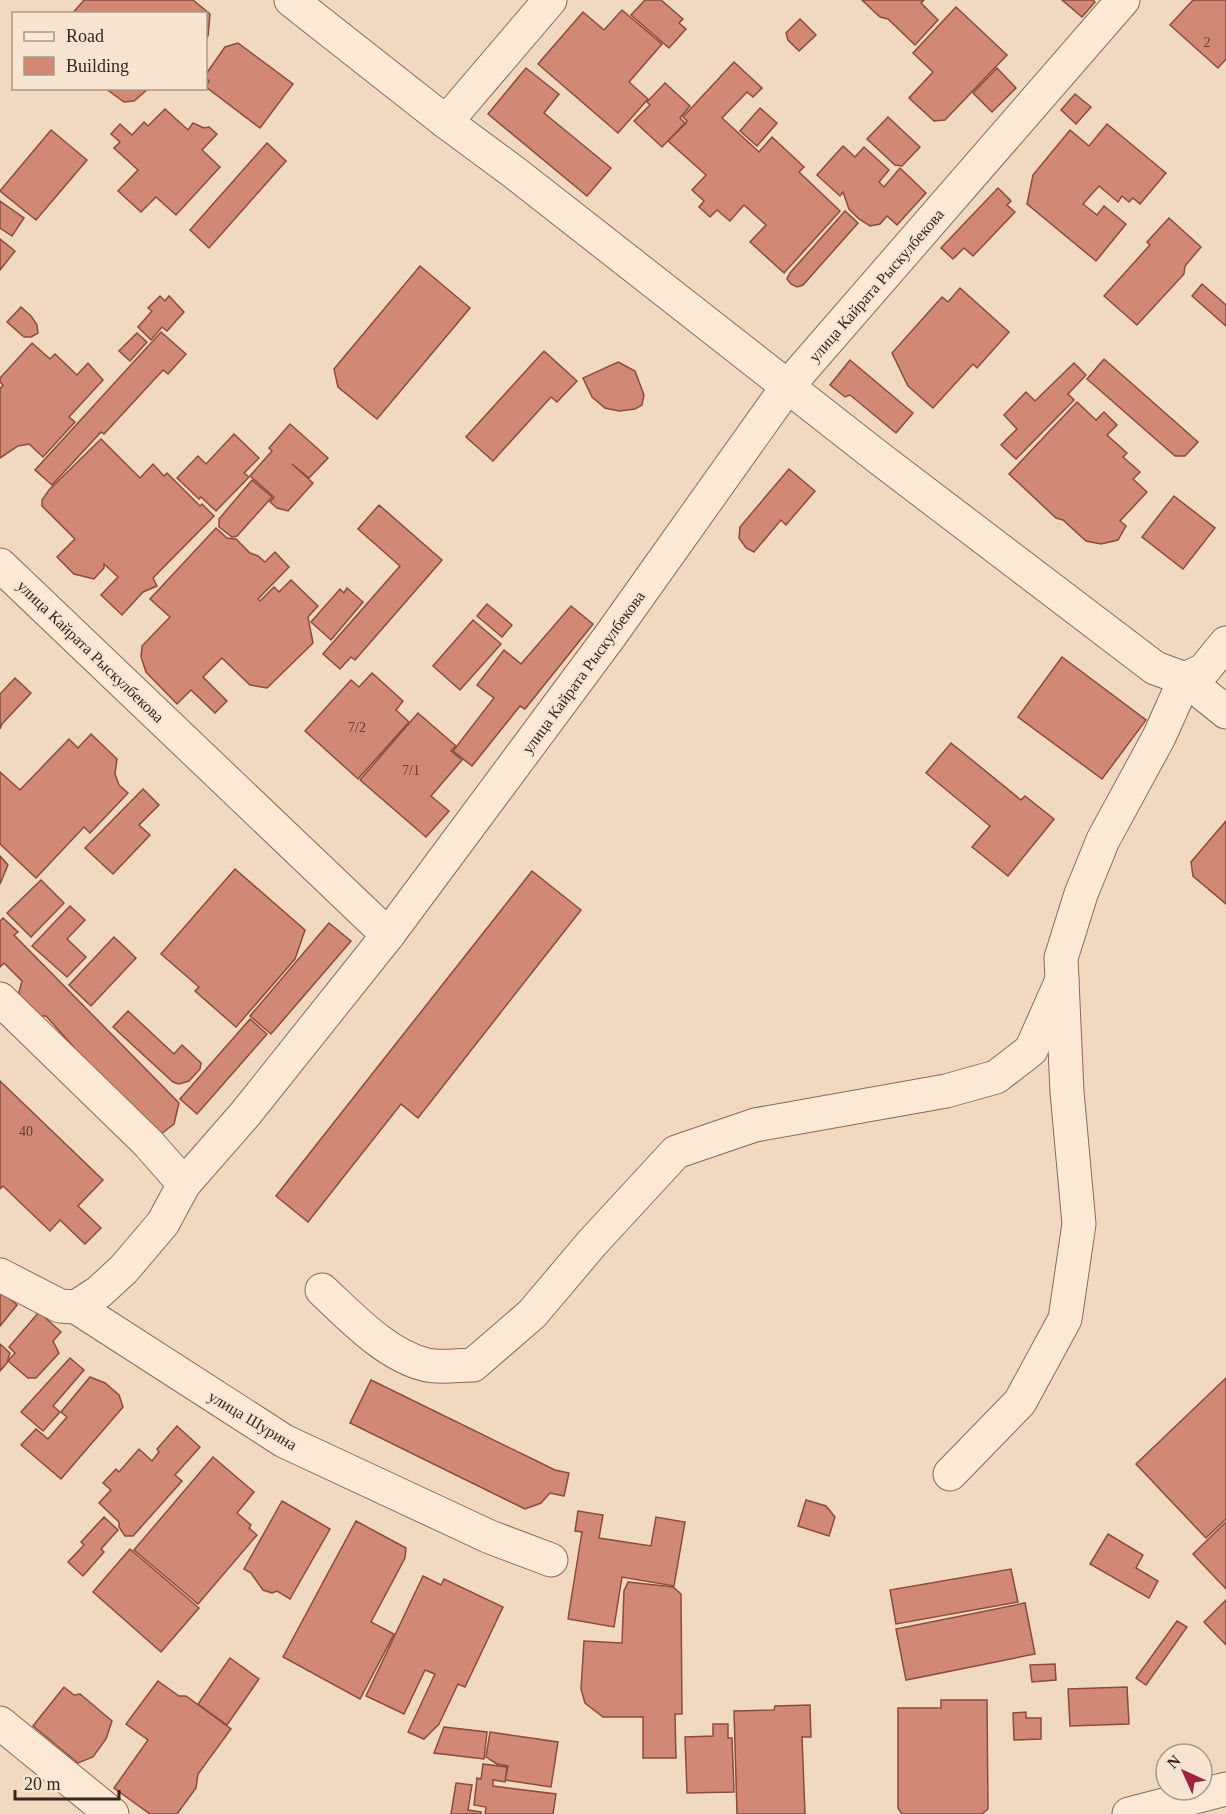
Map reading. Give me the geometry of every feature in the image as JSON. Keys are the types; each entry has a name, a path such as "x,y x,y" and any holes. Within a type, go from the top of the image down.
{"street":[{"path":"291,0 787,387 1155,668 1185,679 1226,712"},
{"path":"446,122 550,0"},
{"name":"улица Кайрата Рыскулбекова","path":"0,565 388,935 610,636 787,387 1124,0"},
{"path":"950,1474 1020,1402 1065,1319 1079,1224 1067,1092 1061,958 1081,894 1102,840 1159,738 1185,679 1204,670 1226,643"},
{"path":"76,1307 99,1292 124,1269 164,1223 184,1184 246,1113 388,935"},
{"path":"322,1290 388,1349 427,1365 473,1365 532,1314 592,1243 676,1152 755,1125 946,1091 996,1077 1031,1050 1062,980"},
{"path":"0,999 148,1143 184,1184"},
{"name":"улица Шурина","path":"0,1275 60,1306 76,1307 284,1441 490,1537 551,1560"},
{"path":"0,1724 112,1814"},
{"path":"1129,1814 1226,1790"}],"building":[{"path":"84,0 193,0 210,14 208,36 207,12 74,12"},
{"path":"645,0 661,0 683,19 679,23 686,29 669,48 631,15"},
{"path":"862,0 924,0 921,3 938,20 915,45 888,19 880,17"},
{"path":"1062,0 1093,0 1095,2 1082,17"},
{"path":"1193,0 1226,0 1226,59 1218,68 1170,25"},
{"path":"956,7 1007,55 945,120 934,121 909,98 933,72 913,53"},
{"path":"622,10 662,44 629,82 648,99 618,133 538,64 583,12 604,30"},
{"path":"800,19 816,35 799,51 788,40 786,33"},
{"path":"238,43 293,84 260,128 207,88 209,81 207,73 225,47"},
{"path":"734,62 762,88 753,97 747,92 722,118 759,152 772,137 804,167 799,172 840,211 784,273 750,242 766,225 744,205 730,221 717,210 710,217 699,207 704,201 692,190 706,175 668,141 686,123 683,117"},
{"path":"526,68 559,94 544,113 611,168 587,196 488,114"},
{"path":"997,68 1016,88 992,112 973,93"},
{"path":"665,83 690,106 680,118 685,123 662,147 634,121 650,105 647,102"},
{"path":"108,90 147,90 134,101 124,102"},
{"path":"1075,94 1091,107 1076,124 1061,110"},
{"path":"760,108 777,123 757,146 740,131"},
{"path":"165,109 188,130 193,123 204,128 209,127 217,134 202,150 220,167 176,215 156,197 141,212 118,191 138,170 114,148 120,142 111,134 120,124 132,135 144,122 148,126"},
{"path":"888,117 920,147 902,166 895,165 867,139"},
{"path":"1107,124 1166,173 1140,204 1133,198 1129,202 1122,196 1118,202 1099,186 1083,204 1097,215 1104,206 1126,224 1096,261 1027,204 1033,175 1070,130 1089,146"},
{"path":"51,130 87,160 36,220 0,191"},
{"path":"267,143 286,161 209,248 190,230"},
{"path":"843,146 855,157 864,147 889,170 879,182 884,187 900,168 926,193 897,225 887,216 880,224 870,226 849,209 843,192 840,196 817,175"},
{"path":"998,188 1011,201 1007,205 1015,212 973,256 964,248 953,259 941,248"},
{"path":"0,201 24,218 12,236 0,228"},
{"path":"845,211 858,223 803,285 797,287 791,284 787,279 790,273"},
{"path":"1169,218 1201,247 1185,266 1184,274 1137,325 1104,296 1150,245 1147,242"},
{"path":"0,239 15,251 0,270"},
{"path":"420,266 470,308 377,419 338,387 334,369"},
{"path":"1202,284 1226,305 1226,326 1192,296"},
{"path":"960,288 1009,332 977,368 973,364 933,408 908,386 892,353 942,297 948,302"},
{"path":"160,296 165,301 169,296 184,312 167,331 162,327 151,340 138,327 152,311 148,308"},
{"path":"21,307 37,325 38,333 31,337 24,337 7,322"},
{"path":"161,332 186,354 168,374 163,370 104,434 101,432 52,485 35,470"},
{"path":"137,333 147,342 130,361 119,351"},
{"path":"32,343 50,359 55,354 77,375 88,363 103,380 69,417 75,422 43,457 29,444 18,446 0,458 0,389 3,385 0,378"},
{"path":"544,351 577,381 557,402 551,397 493,461 466,437"},
{"path":"1104,359 1198,442 1185,456 1175,456 1087,379"},
{"path":"850,360 913,413 896,433 850,395 845,397 830,385"},
{"path":"618,362 635,371 644,395 642,405 635,409 619,411 605,408 592,397 583,378"},
{"path":"1074,363 1086,375 1068,394 1074,400 1016,459 1001,445 1017,429 1004,415 1026,392 1035,401"},
{"path":"1077,402 1096,420 1104,412 1117,425 1107,435 1127,453 1123,457 1140,472 1133,479 1147,492 1120,521 1126,526 1118,540 1101,544 1086,541 1063,520 1056,518 1009,474"},
{"path":"290,424 328,458 309,478 292,464 313,483 288,511 277,508 270,502 274,497 250,476 272,451 269,448"},
{"path":"234,434 259,458 244,473 249,477 216,511 201,497 199,499 177,478 198,456 206,464"},
{"path":"101,439 140,478 153,464 164,476 167,473 200,506 202,504 214,516 153,578 157,586 143,592 122,615 101,595 118,577 104,564 104,568 94,579 74,574 57,557 75,539 42,506 42,500 49,490"},
{"path":"789,469 815,491 786,525 781,520 754,552 746,548 739,538 740,527"},
{"path":"252,480 272,497 237,536 232,537 219,527 219,519"},
{"path":"1174,496 1215,528 1183,569 1142,537"},
{"path":"379,505 442,560 355,660 351,657 340,669 323,654 400,566 358,529"},
{"path":"216,528 227,538 236,539 250,553 265,562 275,552 289,567 258,599 260,601 274,587 279,592 291,580 318,606 308,617 313,643 267,688 250,685 222,658 203,677 227,701 215,713 191,690 177,704 146,672 141,657 142,646 170,617 150,599"},
{"path":"347,588 363,602 331,640 311,622 340,589 344,593"},
{"path":"487,604 512,625 502,637 477,616"},
{"path":"571,606 593,624 525,709 520,706 472,766 453,751 494,698 477,685 504,650 521,664"},
{"path":"473,620 501,644 460,690 433,666"},
{"path":"1062,657 1146,720 1102,779 1018,717"},
{"path":"372,673 403,701 396,710 409,722 358,779 305,731 351,680 359,687"},
{"path":"15,678 31,693 0,729 0,694"},
{"path":"418,713 456,746 451,751 462,760 431,796 449,811 426,837 360,780"},
{"path":"91,734 117,759 115,774 119,785 128,793 90,833 84,827 36,878 0,844 0,772 20,790 69,739 78,748"},
{"path":"951,743 1021,800 1025,796 1054,819 1008,876 972,847 990,826 926,773"},
{"path":"143,789 159,805 139,825 150,835 113,874 85,848"},
{"path":"1226,821 1226,904 1193,876 1191,862"},
{"path":"0,856 8,865 0,884"},
{"path":"235,869 305,930 295,959 236,1027 195,991 199,987 161,954"},
{"path":"532,871 581,910 418,1118 401,1104 308,1222 276,1196"},
{"path":"41,880 64,903 31,937 7,913"},
{"path":"70,906 85,920 67,939 86,957 67,977 32,946"},
{"path":"3,918 18,932 14,935 179,1103 174,1124 161,1134 147,1129 46,1016 39,1016 20,1002 19,992 22,981 4,963 0,967 0,921"},
{"path":"329,923 351,941 271,1034 250,1016"},
{"path":"114,937 136,958 91,1006 69,985"},
{"path":"128,1011 174,1054 182,1045 201,1063 200,1069 189,1081 179,1084 173,1082 113,1027"},
{"path":"250,1019 267,1034 197,1114 180,1099"},
{"path":"0,1081 103,1180 78,1206 101,1228 85,1244 60,1220 50,1231 3,1186 0,1189"},
{"path":"0,1290 17,1305 0,1326"},
{"path":"39,1312 61,1332 53,1341 59,1353 36,1378 28,1378 8,1361 15,1353 9,1347"},
{"path":"0,1344 10,1353 7,1363 0,1371"},
{"path":"70,1358 84,1370 53,1406 60,1412 43,1431 21,1412"},
{"path":"90,1377 105,1383 119,1395 123,1407 61,1479 21,1445 36,1429 48,1439 67,1417 61,1412"},
{"path":"1226,1378 1226,1519 1206,1538 1136,1464"},
{"path":"371,1380 555,1470 569,1473 564,1496 550,1493 541,1503 525,1509 350,1423"},
{"path":"177,1426 200,1447 175,1475 182,1481 133,1536 125,1536 119,1527 119,1522 99,1503 111,1490 103,1483 116,1469 119,1472 139,1449 152,1461 159,1452 157,1449"},
{"path":"213,1457 254,1492 237,1513 251,1525 249,1528 257,1535 198,1604 134,1550"},
{"path":"806,1500 826,1506 835,1517 829,1536 798,1526"},
{"path":"282,1501 330,1529 290,1599 277,1591 272,1593 263,1590 251,1573 244,1569"},
{"path":"578,1511 603,1515 599,1538 651,1546 656,1517 685,1522 674,1586 622,1577 614,1627 568,1619 582,1532 575,1531"},
{"path":"104,1517 118,1530 101,1549 104,1552 83,1576 68,1562 84,1545 81,1542"},
{"path":"356,1521 406,1548 405,1558 371,1622 394,1634 360,1699 283,1657"},
{"path":"1226,1522 1226,1589 1193,1554"},
{"path":"1108,1534 1143,1555 1136,1568 1158,1581 1149,1598 1090,1564"},
{"path":"130,1549 199,1608 161,1652 93,1592"},
{"path":"1011,1569 1018,1602 896,1624 890,1590"},
{"path":"423,1576 441,1585 444,1579 503,1607 465,1687 458,1684 439,1724 424,1739 408,1732 435,1674 425,1670 404,1714 366,1696"},
{"path":"628,1582 673,1587 681,1594 682,1714 675,1714 676,1758 643,1758 643,1717 603,1717 585,1703 581,1689 584,1641 622,1643 624,1591"},
{"path":"1226,1600 1226,1645 1204,1622"},
{"path":"1025,1603 1035,1654 906,1680 896,1629"},
{"path":"1177,1621 1187,1627 1146,1685 1136,1678"},
{"path":"230,1658 259,1679 227,1725 198,1704"},
{"path":"1055,1664 1056,1680 1032,1682 1030,1665"},
{"path":"158,1681 179,1696 186,1696 231,1729 198,1774 196,1788 177,1814 150,1814 114,1788 148,1740 126,1724"},
{"path":"64,1687 74,1695 80,1694 112,1721 106,1739 93,1757 78,1763 33,1726"},
{"path":"1127,1687 1129,1724 1070,1726 1068,1689"},
{"path":"941,1700 987,1700 988,1809 982,1814 902,1814 898,1808 898,1708 941,1708"},
{"path":"810,1705 811,1737 802,1737 805,1814 737,1814 734,1711 774,1710 775,1706"},
{"path":"1026,1712 1026,1718 1041,1718 1041,1739 1014,1740 1013,1713"},
{"path":"713,1724 728,1724 728,1738 732,1738 734,1792 687,1793 685,1737 713,1736"},
{"path":"444,1727 487,1732 484,1759 434,1753"},
{"path":"490,1732 558,1742 551,1787 505,1780 508,1766 497,1764 486,1757"},
{"path":"483,1764 507,1767 505,1782 493,1780 493,1786 556,1794 553,1814 485,1814 486,1807 474,1805 477,1778 481,1779"},
{"path":"456,1783 472,1785 468,1810 481,1812 481,1814 451,1814"}]}
